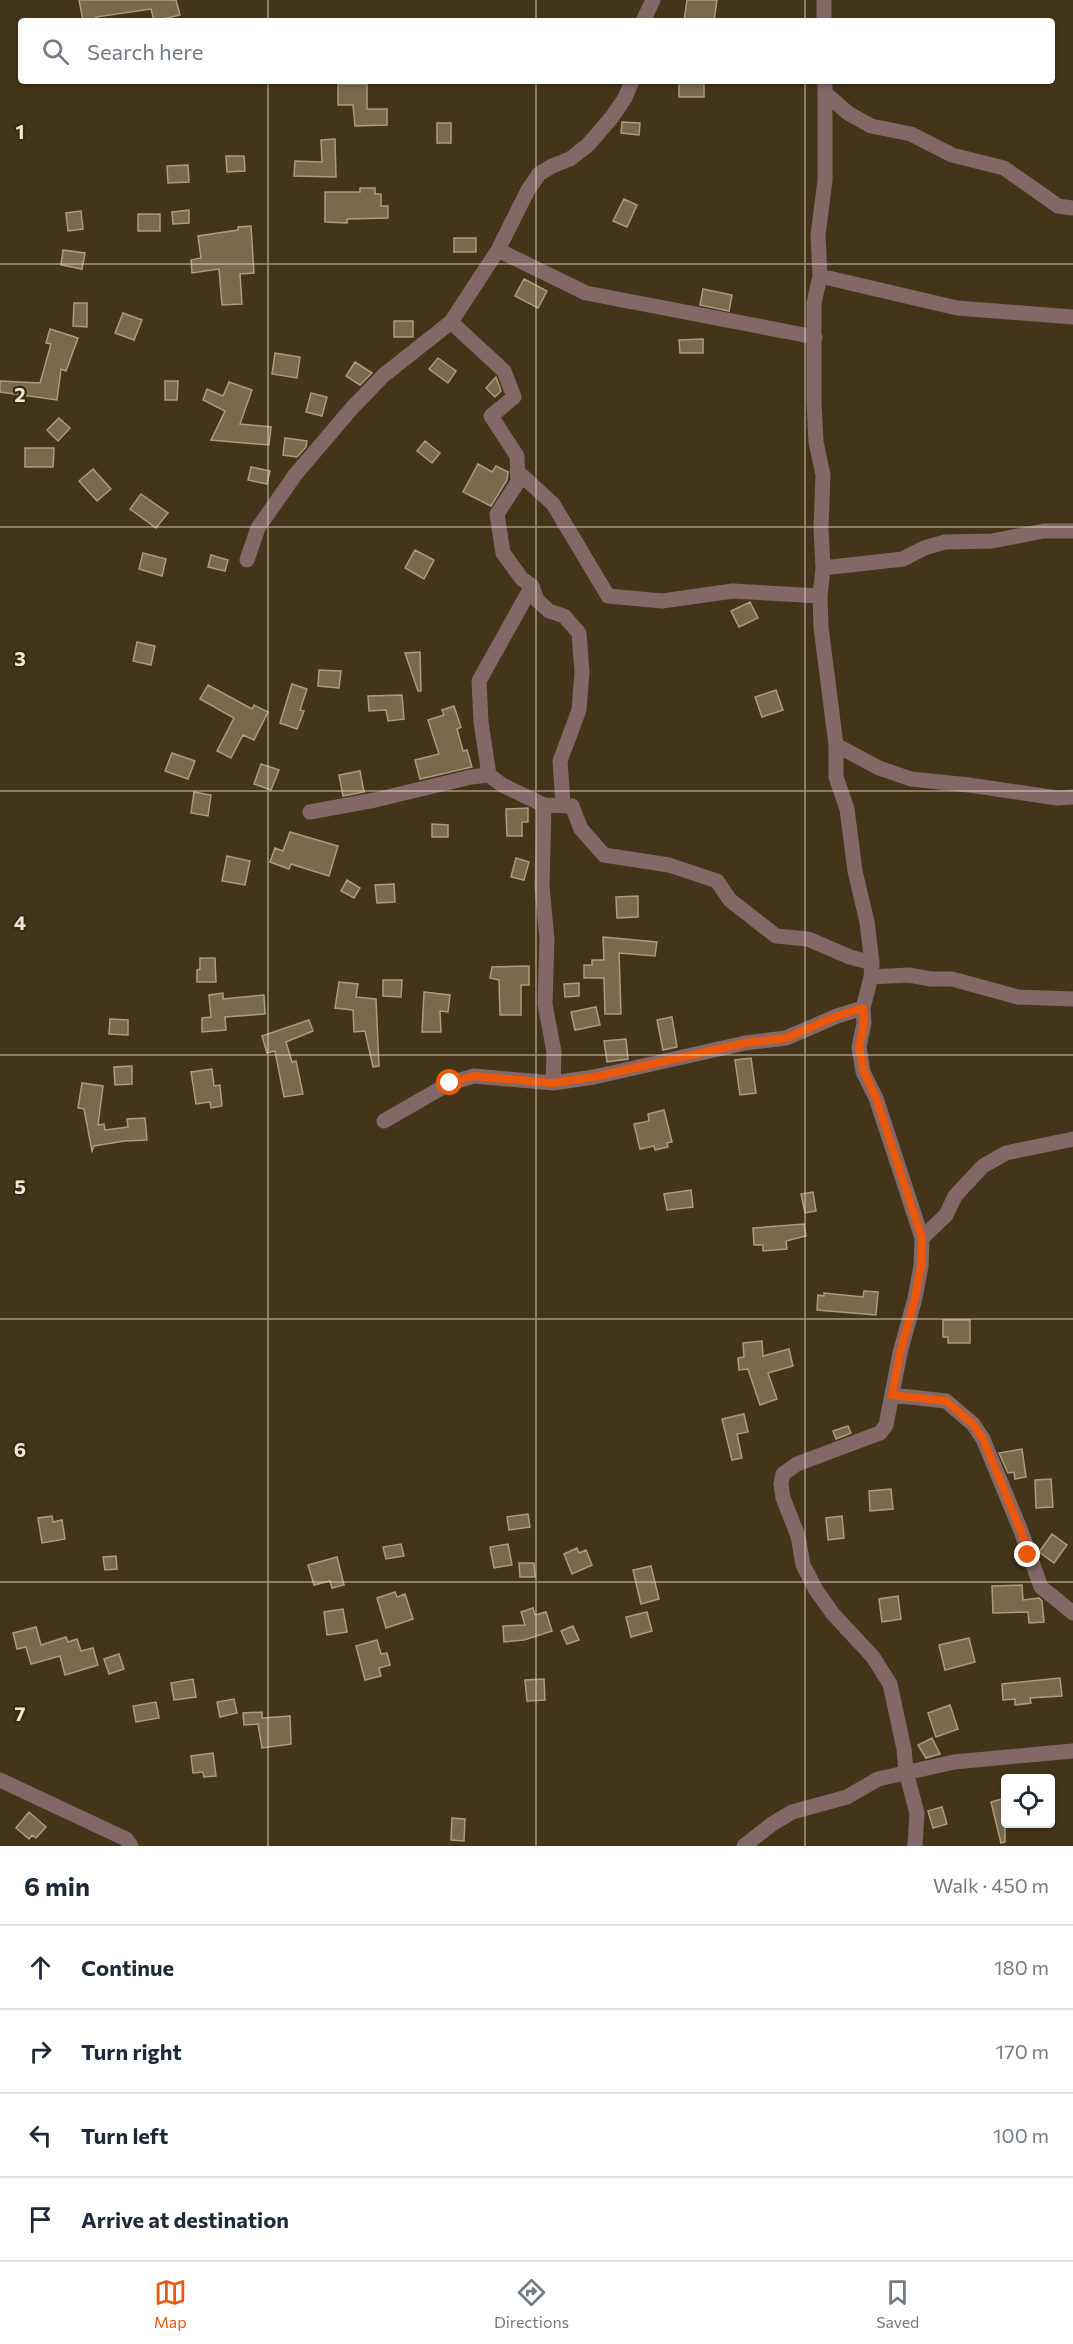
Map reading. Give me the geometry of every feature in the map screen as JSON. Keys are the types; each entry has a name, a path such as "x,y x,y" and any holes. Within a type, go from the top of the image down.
{"street":[{"path":"644,18 653,0"},
{"path":"824,0 824,18"},
{"path":"247,560 258,528 273,503 320,445 384,375 451,322 498,250 513,216 539,174 570,159 588,145 612,117 625,98 631,84"},
{"path":"826,87 848,113 871,126 911,134 952,155 1004,168 1058,206 1073,208"},
{"path":"826,87 825,180 818,235 820,276 814,303 816,432 823,475 821,627 836,745 836,777 847,809 855,871 867,922 872,970 863,1008 864,1023 859,1047 864,1072 876,1098 922,1238 921,1266 915,1298 900,1353 886,1425 880,1433 797,1464 783,1474 781,1484 783,1498 798,1536 803,1565 816,1590 833,1614 873,1657 890,1684 916,1813 915,1846"},
{"path":"498,250 586,293 815,337"},
{"path":"820,276 957,308 1073,316"},
{"path":"451,322 504,371 514,397 491,416 517,456 518,482 497,514 503,553 522,579 532,586 537,600 549,611 564,616 579,633 582,672 579,710 560,761 563,804"},
{"path":"517,471 553,504 608,596 662,601 733,591 820,596"},
{"path":"823,568 903,560 924,548 945,542 992,541 1044,531 1073,531"},
{"path":"532,586 479,681 481,722 489,775 502,785 544,805 572,806 581,829 604,855 669,865 717,881 730,900 776,936 808,939 850,957 872,970 931,980 952,979 1018,997 1073,999"},
{"path":"836,745 879,768 911,779 1057,798 1073,797"},
{"path":"310,812 489,775"},
{"path":"544,805 542,886 547,939 545,1004 554,1052 553,1083"},
{"path":"384,1121 450,1083 474,1076 553,1083 594,1077 745,1043 786,1038 837,1016 863,1008"},
{"path":"922,1238 946,1215 955,1196 983,1166 1006,1153 1073,1139"},
{"path":"892,1395 946,1401 973,1424 983,1439 1021,1531 1041,1587 1073,1613"},
{"path":"749,1845 772,1824 792,1812 847,1797 878,1779 954,1762 1073,1751"},
{"path":"0,1780 126,1839 131,1846"}],"building":[{"path":"79,0 176,0 180,15 153,18 151,9 82,18"},
{"path":"687,0 717,0 714,18 684,18"},
{"path":"338,84 367,84 367,109 387,109 387,125 355,126 353,105 338,105"},
{"path":"679,84 704,84 704,97 679,97"},
{"path":"622,122 640,123 639,135 621,133"},
{"path":"437,123 451,123 451,143 437,143"},
{"path":"335,139 336,177 294,176 295,161 322,162 321,140"},
{"path":"226,156 244,156 245,171 227,172"},
{"path":"188,165 189,182 168,183 167,166"},
{"path":"360,188 375,188 375,194 381,194 381,206 388,206 388,218 347,219 347,223 325,222 325,192 360,192"},
{"path":"624,199 637,205 627,227 613,221"},
{"path":"189,210 189,223 173,224 172,212"},
{"path":"81,211 83,229 68,231 66,213"},
{"path":"138,214 160,214 160,231 138,231"},
{"path":"251,226 254,273 240,274 242,304 222,305 219,269 192,273 191,260 201,258 198,236"},
{"path":"454,238 476,238 476,252 454,252"},
{"path":"63,250 85,253 82,269 61,265"},
{"path":"524,279 547,291 538,308 515,296"},
{"path":"703,289 732,295 729,311 700,305"},
{"path":"74,303 87,303 87,327 73,326"},
{"path":"123,313 142,320 134,340 115,333"},
{"path":"394,321 413,321 413,337 394,337"},
{"path":"50,329 78,338 66,371 61,369 57,400 0,392 0,381 40,383 51,344 46,343"},
{"path":"703,339 703,353 680,353 679,340"},
{"path":"275,353 300,357 297,378 272,374"},
{"path":"438,358 456,371 448,383 429,369"},
{"path":"355,362 372,373 360,385 346,376"},
{"path":"496,377 501,391 495,397 486,388"},
{"path":"165,381 178,381 177,400 165,400"},
{"path":"229,382 252,390 240,424 271,427 269,445 211,440 225,411 203,400 207,389 223,396"},
{"path":"311,393 327,397 322,416 306,412"},
{"path":"59,418 70,428 58,441 47,430"},
{"path":"285,438 307,441 306,447 297,457 283,455"},
{"path":"425,441 440,453 432,463 417,451"},
{"path":"25,448 54,448 53,467 25,467"},
{"path":"478,464 492,472 496,466 508,472 507,480 491,506 463,492"},
{"path":"251,467 270,471 267,484 248,480"},
{"path":"93,469 111,489 97,501 79,481"},
{"path":"141,494 168,513 156,528 130,509"},
{"path":"415,550 434,560 424,579 405,568"},
{"path":"143,553 166,559 162,576 139,569"},
{"path":"211,555 228,560 225,571 208,567"},
{"path":"750,602 758,618 739,627 731,611"},
{"path":"137,642 155,646 151,665 133,661"},
{"path":"420,652 421,691 418,691 405,653"},
{"path":"319,670 341,671 339,688 318,686"},
{"path":"292,684 307,689 300,710 304,711 297,729 280,723"},
{"path":"208,685 252,709 254,705 268,712 254,740 243,735 231,758 217,751 234,718 200,699"},
{"path":"776,690 783,710 762,717 755,697"},
{"path":"402,695 404,719 388,721 386,710 369,711 368,696"},
{"path":"454,706 461,727 457,729 463,751 467,750 472,767 420,779 415,760 439,754 428,720 444,715 442,710"},
{"path":"172,753 195,761 188,779 165,771"},
{"path":"261,764 279,770 271,790 254,784"},
{"path":"360,771 364,792 343,796 339,775"},
{"path":"194,792 211,795 208,816 191,813"},
{"path":"528,808 528,822 522,822 522,836 507,836 506,809"},
{"path":"432,824 448,825 448,837 432,837"},
{"path":"290,832 338,846 329,876 291,864 289,869 270,862 275,848 283,851"},
{"path":"227,856 250,861 245,885 222,881"},
{"path":"516,858 529,862 524,880 511,877"},
{"path":"347,880 360,888 354,898 341,891"},
{"path":"394,884 395,902 377,903 375,885"},
{"path":"638,896 638,917 617,918 616,897"},
{"path":"603,937 657,942 655,956 619,953 621,1014 605,1014 604,978 584,978 584,965 592,965 592,960 604,960"},
{"path":"200,958 215,958 216,982 197,982"},
{"path":"529,966 529,985 521,985 521,1015 500,1015 499,980 490,978 492,967"},
{"path":"383,980 402,980 401,997 383,996"},
{"path":"339,982 358,984 356,997 376,999 379,1066 373,1067 365,1031 354,1032 353,1010 335,1008"},
{"path":"579,983 579,996 565,997 564,984"},
{"path":"424,992 450,995 448,1012 440,1011 441,1032 422,1032"},
{"path":"223,993 223,999 264,995 265,1014 225,1017 226,1030 202,1032 202,1018 211,1017 209,995"},
{"path":"596,1007 600,1025 575,1030 571,1012"},
{"path":"672,1017 677,1047 663,1050 657,1020"},
{"path":"110,1019 128,1020 128,1035 109,1034"},
{"path":"309,1020 313,1031 286,1042 292,1062 296,1061 303,1094 284,1097 275,1051 267,1053 262,1036"},
{"path":"626,1039 628,1059 607,1062 604,1041"},
{"path":"751,1058 756,1093 740,1095 735,1060"},
{"path":"132,1066 132,1084 115,1085 114,1067"},
{"path":"212,1069 214,1086 220,1085 222,1106 211,1108 210,1102 196,1104 191,1072"},
{"path":"82,1083 103,1086 98,1125 104,1124 105,1130 128,1127 127,1119 145,1118 147,1140 94,1146 92,1151 84,1109 78,1108"},
{"path":"664,1110 672,1142 667,1143 668,1147 655,1150 654,1146 640,1149 634,1124 649,1121 648,1114"},
{"path":"691,1190 693,1207 667,1210 664,1194"},
{"path":"813,1192 816,1211 805,1213 801,1194"},
{"path":"804,1224 806,1236 786,1241 787,1249 763,1251 763,1245 754,1245 753,1228"},
{"path":"864,1291 878,1292 876,1315 817,1310 818,1295 824,1296 824,1293 863,1297"},
{"path":"943,1320 970,1320 970,1343 948,1343 948,1337 943,1337"},
{"path":"762,1341 763,1356 789,1349 793,1366 768,1373 777,1399 760,1405 748,1369 739,1370 738,1358 744,1357 743,1343"},
{"path":"744,1414 748,1432 737,1434 742,1458 732,1460 722,1419"},
{"path":"848,1426 851,1433 836,1439 833,1431"},
{"path":"1022,1449 1026,1477 1015,1479 1014,1472 1008,1473 999,1453"},
{"path":"1051,1479 1053,1507 1036,1508 1035,1480"},
{"path":"891,1489 893,1509 870,1511 869,1491"},
{"path":"528,1514 530,1527 509,1530 507,1517"},
{"path":"52,1516 53,1522 62,1520 65,1539 42,1543 38,1518"},
{"path":"842,1516 844,1538 828,1540 826,1518"},
{"path":"1052,1534 1067,1545 1054,1563 1039,1552"},
{"path":"401,1544 404,1556 386,1559 383,1547"},
{"path":"508,1544 512,1565 494,1568 490,1547"},
{"path":"577,1548 579,1553 586,1550 592,1565 572,1574 564,1554"},
{"path":"116,1556 117,1569 105,1570 103,1557"},
{"path":"337,1557 344,1585 332,1588 330,1581 314,1585 308,1565"},
{"path":"519,1563 534,1563 535,1577 520,1577"},
{"path":"651,1566 659,1599 641,1604 633,1570"},
{"path":"1022,1585 1023,1600 1039,1598 1042,1601 1044,1622 1029,1623 1028,1612 993,1613 992,1586"},
{"path":"395,1592 397,1597 405,1594 413,1619 386,1628 377,1598"},
{"path":"898,1596 901,1619 882,1622 879,1599"},
{"path":"533,1608 535,1615 546,1612 552,1631 524,1640 504,1642 503,1626 525,1625 521,1612"},
{"path":"343,1609 347,1632 327,1635 324,1612"},
{"path":"647,1612 652,1631 631,1637 626,1617"},
{"path":"573,1626 579,1640 567,1644 561,1631"},
{"path":"36,1627 41,1645 66,1637 68,1642 77,1639 81,1651 93,1648 98,1665 65,1675 60,1656 31,1664 26,1647 17,1649 13,1633"},
{"path":"969,1638 975,1662 945,1670 939,1645"},
{"path":"377,1640 381,1654 387,1653 390,1665 379,1668 381,1676 365,1680 356,1646"},
{"path":"119,1654 124,1669 109,1674 104,1659"},
{"path":"1060,1678 1062,1696 1030,1698 1031,1703 1015,1705 1015,1699 1003,1700 1002,1684"},
{"path":"193,1679 196,1697 174,1700 171,1683"},
{"path":"544,1679 545,1700 527,1701 525,1680"},
{"path":"234,1699 237,1713 220,1717 217,1702"},
{"path":"156,1702 159,1718 136,1722 133,1706"},
{"path":"950,1705 958,1729 936,1737 928,1713"},
{"path":"262,1712 262,1718 290,1716 291,1744 262,1748 258,1724 244,1725 243,1713"},
{"path":"932,1738 940,1754 926,1758 918,1745"},
{"path":"213,1753 216,1776 204,1777 203,1772 193,1773 191,1756"},
{"path":"1001,1799 1001,1828 1005,1828 1005,1842 1001,1843 991,1802"},
{"path":"942,1807 947,1824 933,1828 928,1811"},
{"path":"29,1812 46,1827 36,1838 32,1835 29,1839 16,1828"},
{"path":"452,1818 465,1819 464,1841 451,1840"}],"route":[{"path":"450,1083 474,1076 553,1083 594,1077 685,1055 745,1043 786,1038 837,1016 863,1008 864,1023 859,1047 864,1072 876,1098 922,1238 921,1266 915,1298 900,1353 892,1395 946,1401 973,1424 983,1439 1021,1531 1028,1555"}]}
